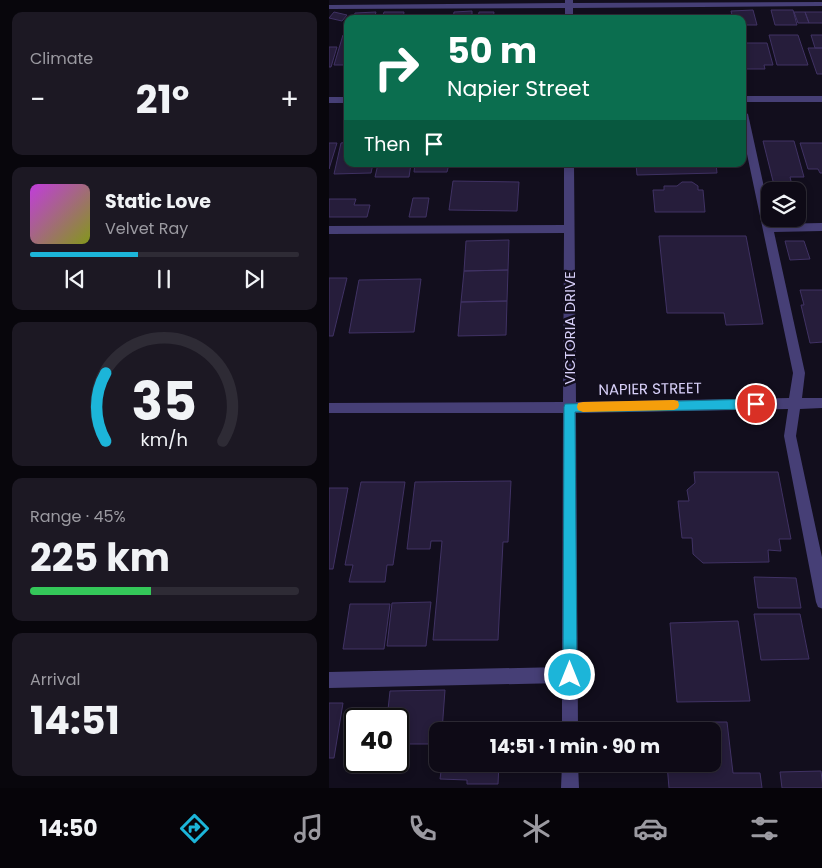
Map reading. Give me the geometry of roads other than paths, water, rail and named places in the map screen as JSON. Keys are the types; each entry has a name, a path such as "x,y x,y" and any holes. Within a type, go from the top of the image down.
{"street":[{"path":"329,7 569,3 822,4"},
{"path":"746,99 822,99"},
{"path":"329,100 344,100"},
{"path":"746,128 799,373 790,436 822,602"},
{"name":"VICTORIA DRIVE","path":"569,167 570,722"},
{"path":"768,228 822,227"},
{"path":"329,230 569,229"},
{"name":"NAPIER STREET","path":"329,408 822,403"},
{"path":"329,680 570,675"},
{"path":"570,772 570,788"}]}
